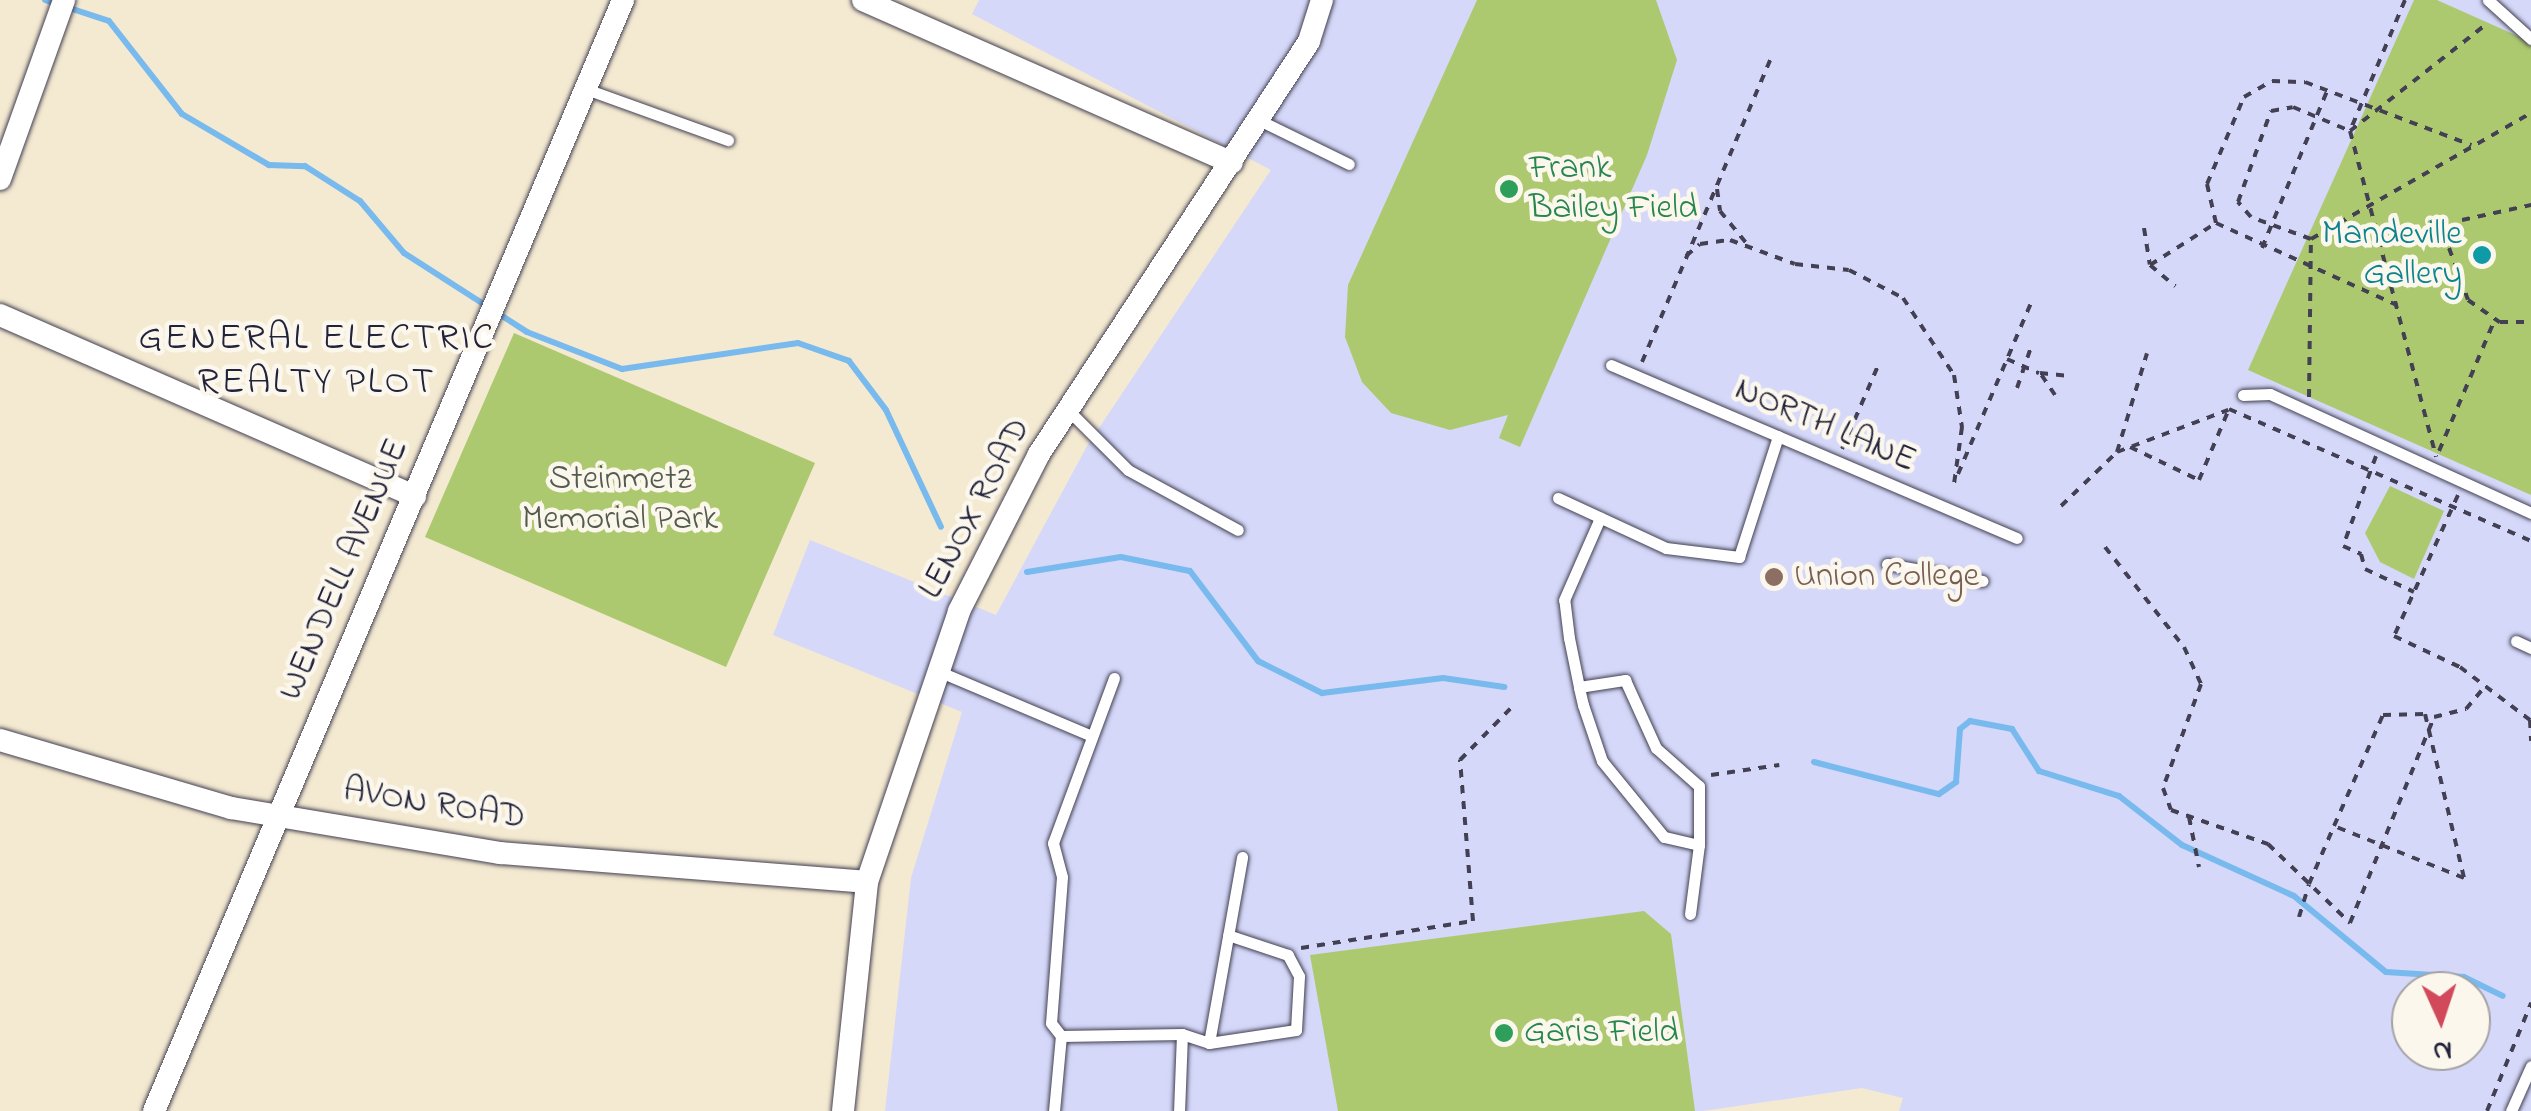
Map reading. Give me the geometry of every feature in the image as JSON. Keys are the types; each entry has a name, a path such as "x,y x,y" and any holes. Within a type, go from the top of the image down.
{"street":[{"path":"0,179 64,0"},
{"name":"WENDELL AVENUE","path":"154,1111 623,0"},
{"path":"864,0 1232,163"},
{"name":"LENOX ROAD","path":"843,1111 867,882 959,611 1068,410 1308,41 1322,0"},
{"path":"0,316 415,496"},
{"name":"AVON ROAD","path":"0,740 280,816 500,854 867,882"}],"lane":[{"path":"2488,0 2531,39"},
{"path":"586,89 728,140"},
{"path":"1259,120 1349,164"},
{"name":"NORTH LANE","path":"1612,365 2017,538"},
{"path":"2239,393 2270,394 2531,512"},
{"path":"1068,410 1128,470 1238,530"},
{"path":"1558,498 1666,548 1739,557 1749,550 1778,436"},
{"path":"1600,518 1564,600 1579,687 1602,761 1664,837 1699,844"},
{"path":"1887,564 1983,581"},
{"path":"2516,641 2531,648"},
{"path":"938,671 1092,736"},
{"path":"1054,1111 1061,1036 1051,1023 1062,877 1053,843 1114,678"},
{"path":"1579,687 1626,680 1656,748 1699,786 1699,844 1690,914"},
{"path":"1209,1043 1242,856"},
{"path":"1061,1036 1182,1034 1209,1043 1296,1030 1299,976 1279,951 1228,934"},
{"path":"1179,1111 1182,1034"},
{"path":"2511,1111 2526,1093 2531,1066"}],"path":[{"path":"2405,0 2350,131 2439,451"},
{"path":"2350,131 2486,25"},
{"path":"1636,375 1770,60"},
{"path":"2399,306 2262,248 2216,223 2207,184 2244,98 2286,80 2327,90 2471,146"},
{"path":"2262,248 2327,90"},
{"path":"2350,131 2316,116 2270,111 2238,202 2272,224 2311,239 2531,113"},
{"path":"1717,185 1720,211 1751,247"},
{"path":"2462,220 2531,206"},
{"path":"2150,265 2216,223"},
{"path":"2144,228 2150,265 2175,286"},
{"path":"2308,412 2311,239"},
{"path":"1686,256 1715,240 1751,247 1866,276 1920,314 1943,345 1960,400 1954,484"},
{"path":"2449,248 2452,275 2495,318 2531,322"},
{"path":"1944,508 2031,303"},
{"path":"2432,468 2495,318"},
{"path":"2017,388 2020,365 2032,347"},
{"path":"2117,452 2147,353"},
{"path":"2006,359 2040,373 2067,376"},
{"path":"1837,461 1878,366"},
{"path":"2040,373 2055,394"},
{"path":"2130,447 2199,480 2239,393"},
{"path":"2061,506 2117,452 2229,410 2531,541"},
{"path":"2380,444 2343,546 2361,554 2365,570 2414,592"},
{"path":"2464,482 2394,636 2460,667 2482,690 2530,720 2531,741"},
{"path":"2105,547 2184,647 2201,684 2163,788 2171,810 2268,844 2350,924 2432,723 2466,709 2482,690"},
{"path":"2299,917 2309,884 2334,826 2384,715 2413,707 2432,723 2445,818 2468,871 2464,878 2334,826"},
{"path":"1279,951 1474,921 1460,760 1510,708"},
{"path":"1699,786 1716,770 1779,765"},
{"path":"2189,816 2199,867"},
{"path":"2486,1111 2531,1003"}],"shaded area":[{"name":"Union College","path":"979,0 2531,0 2531,1111 1899,1111 1903,1098 1862,1088 1703,1111 885,1111 911,878 962,712 773,635 810,540 996,615 1087,446 1271,170 972,14"}],"green space":[{"path":"1477,0 1656,0 1677,60 1647,155 1520,447 1499,438 1508,415 1450,430 1391,413 1362,382 1345,337 1348,285"},
{"path":"2414,0 2437,0 2531,42 2531,495 2248,370"},
{"name":"Steinmetz Memorial Park","path":"514,333 815,463 726,667 425,537"},
{"path":"2390,486 2444,511 2414,579 2380,562 2365,533"},
{"name":"Garis Field","path":"1644,911 1671,934 1695,1111 1338,1111 1310,955"}],"waterway":[{"path":"45,0 109,21 182,114 269,165 305,166 360,201 404,253 527,332 622,369 798,343 849,361 886,410 941,527"},
{"path":"1027,572 1121,557 1190,571 1258,661 1322,693 1443,678 1504,687"},
{"path":"1814,762 1939,794 1956,782 1960,729 1970,721 2012,729 2039,771 2119,796 2182,845 2294,896 2386,972 2464,977 2503,996"}],"place":[{"name":"Frank Bailey Field","path":"1509,189"},
{"name":"Mandeville Gallery","path":"2482,255"},
{"name":"Union College","path":"1774,577"},
{"name":"Garis Field","path":"1504,1033"}],"district":[{"name":"GENERAL ELECTRIC REALTY PLOT","path":"317,362"}]}
